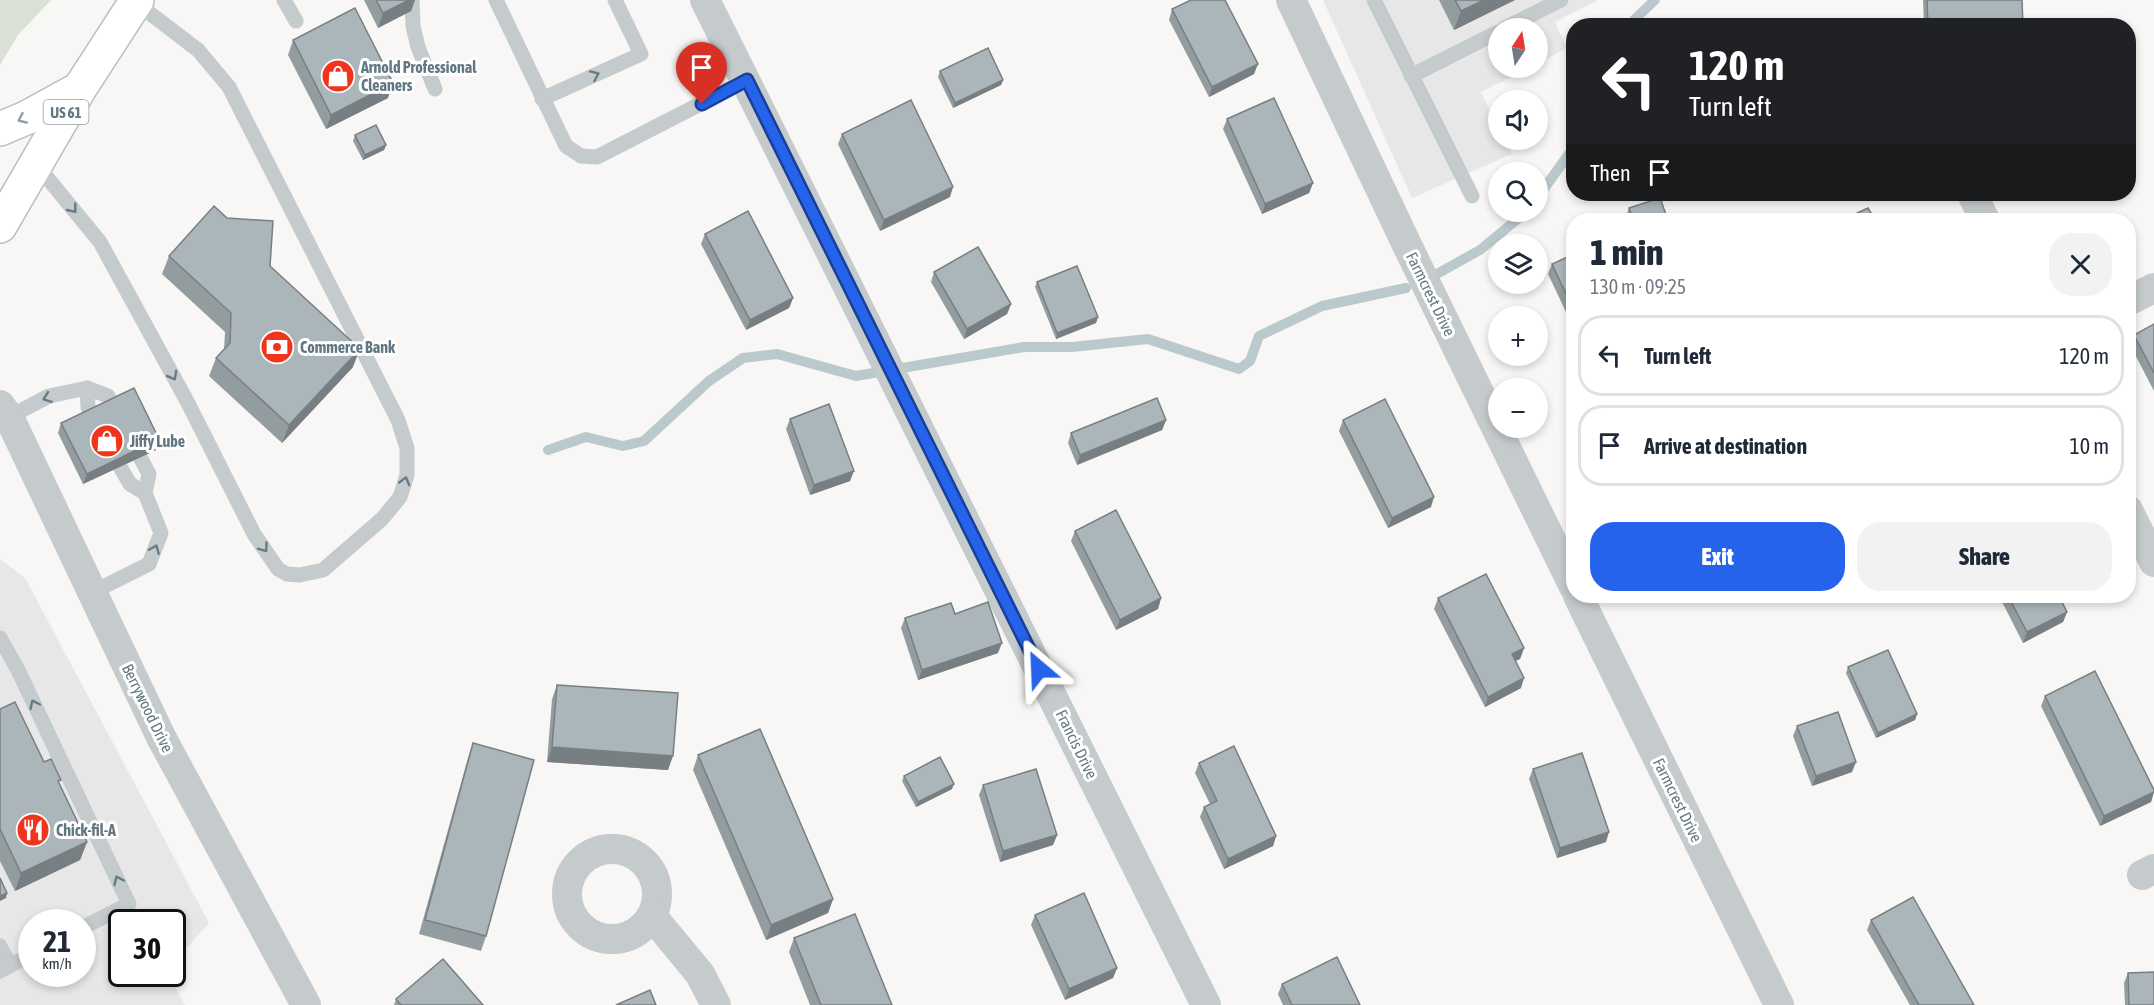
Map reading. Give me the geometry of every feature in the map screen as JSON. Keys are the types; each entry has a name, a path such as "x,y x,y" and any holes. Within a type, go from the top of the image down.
{"main road":[{"name":"US 61","path":"0,226 80,88 136,1"},
{"path":"0,129 26,118 80,88"}],"street":[{"name":"Francis Drive","path":"705,0 747,80 1206,1005"},
{"name":"Farmcrest Drive","path":"1291,0 1407,245 1566,570"},
{"path":"2136,297 2154,288"},
{"name":"Berrywood Drive","path":"5,411 160,737 306,1005"},
{"path":"2136,526 2154,562"},
{"name":"Farmcrest Drive","path":"1581,603 1779,1005"},
{"path":"652,916 700,974 716,1005"}],"lane":[{"path":"284,0 296,21"},
{"path":"412,0 413,26 418,47 435,89"},
{"path":"496,0 566,146 581,156 597,157 747,80"},
{"path":"542,99 641,54 615,0"},
{"path":"1374,0 1472,195"},
{"path":"1525,18 1561,0"},
{"path":"36,164 100,242 188,403 254,534 278,568 287,574 300,575 322,570 382,519 400,497 407,475 407,448 398,420 229,87 198,50 136,1"},
{"path":"1411,76 1488,37"},
{"path":"5,411 49,396 87,388 108,396 113,406"},
{"path":"87,388 88,407 93,416"},
{"path":"93,592 149,564 162,533 145,493 149,474 140,457"},
{"path":"120,466 130,484 145,493"},
{"path":"0,638 18,670 129,904 96,921"},
{"path":"0,946 5,968"}],"shaded area":[{"path":"0,0 51,0 18,35 0,65"},
{"path":"1323,0 1599,0 1555,22 1566,49 1548,58 1548,18 1488,18 1488,78 1509,78 1481,92 1488,107 1488,150 1510,150 1512,154 1494,162 1488,162 1488,165 1412,198"},
{"path":"0,559 25,578 209,923 186,949 186,909 108,909 108,987 175,987 185,1005 0,1005"}],"building":[{"path":"376,0 409,0 383,13"},
{"path":"1191,0 1225,0 1258,64 1212,87 1172,9"},
{"path":"1455,0 1484,0 1461,11"},
{"path":"1927,0 2022,0 2023,18 1928,18"},
{"name":"Arnold Professional Cleaners","path":"355,8 393,83 331,115 293,40"},
{"path":"988,48 1003,80 955,103 940,71"},
{"path":"1274,98 1313,183 1265,204 1227,119"},
{"path":"911,100 953,187 884,220 842,134"},
{"path":"376,125 386,145 365,155 355,135"},
{"path":"1651,201 1661,201 1665,213 1631,213 1629,208"},
{"name":"Commerce Bank","path":"214,206 227,218 273,221 270,266 360,349 289,425 216,358 230,343 231,313 169,256"},
{"path":"1868,208 1871,213 1857,213"},
{"path":"748,211 793,298 750,320 705,234"},
{"path":"978,247 1011,304 967,329 934,272"},
{"path":"1566,258 1566,294 1552,264"},
{"path":"1077,266 1098,317 1057,333 1037,282"},
{"path":"2154,324 2154,373 2136,339 2136,334"},
{"name":"Jiffy Lube","path":"134,388 159,439 87,474 61,423"},
{"path":"1157,398 1166,420 1080,455 1071,433"},
{"path":"1385,399 1434,497 1392,518 1343,420"},
{"path":"829,404 854,471 814,485 790,419"},
{"path":"1116,510 1161,598 1120,620 1075,531"},
{"path":"1486,574 1524,648 1512,654 1524,678 1488,697 1438,598"},
{"path":"988,602 1002,643 922,670 905,618 951,603 955,614"},
{"path":"2012,603 2062,603 2067,612 2027,632"},
{"path":"1888,650 1917,714 1878,733 1848,667"},
{"path":"2095,671 2154,790 2104,816 2045,696"},
{"path":"557,685 678,693 673,756 552,747"},
{"name":"Chick-fil-A","path":"15,702 44,762 51,759 61,780 58,781 87,842 21,873 0,829 0,709"},
{"path":"1838,712 1856,762 1816,776 1797,726"},
{"path":"760,729 833,899 771,925 698,755"},
{"path":"473,743 534,760 486,936 425,920"},
{"path":"1234,746 1276,836 1228,859 1204,807 1217,801 1199,763"},
{"path":"1582,753 1609,832 1560,848 1533,769"},
{"path":"940,757 954,784 918,802 904,776"},
{"path":"1036,769 1057,835 1003,851 983,785"},
{"path":"0,878 7,893 0,896"},
{"path":"1084,893 1117,968 1069,989 1035,915"},
{"path":"1913,897 1974,1005 1919,1005 1871,920"},
{"path":"855,914 892,1005 821,1005 794,938"},
{"path":"1337,957 1360,1005 1292,1005 1282,984"},
{"path":"443,959 483,1005 401,1005 396,999"},
{"path":"2154,972 2154,1005 2129,1005 2128,973"},
{"path":"650,990 656,1005 616,1005"}],"waterway":[{"path":"1636,18 1655,0"},
{"path":"1548,183 1566,158"},
{"path":"1435,275 1480,250 1514,222"},
{"path":"548,450 586,437 623,446 644,441 709,381 743,358 777,354 856,376 1024,347 1072,347 1148,339 1239,369 1250,361 1259,336 1322,306 1406,288"}],"place":[{"name":"Arnold Professional Cleaners","path":"338,76"},
{"name":"Commerce Bank","path":"277,347"},
{"name":"Jiffy Lube","path":"107,441"},
{"name":"Chick-fil-A","path":"33,830"}],"route":[{"path":"702,104 747,80 1039,669"}]}
